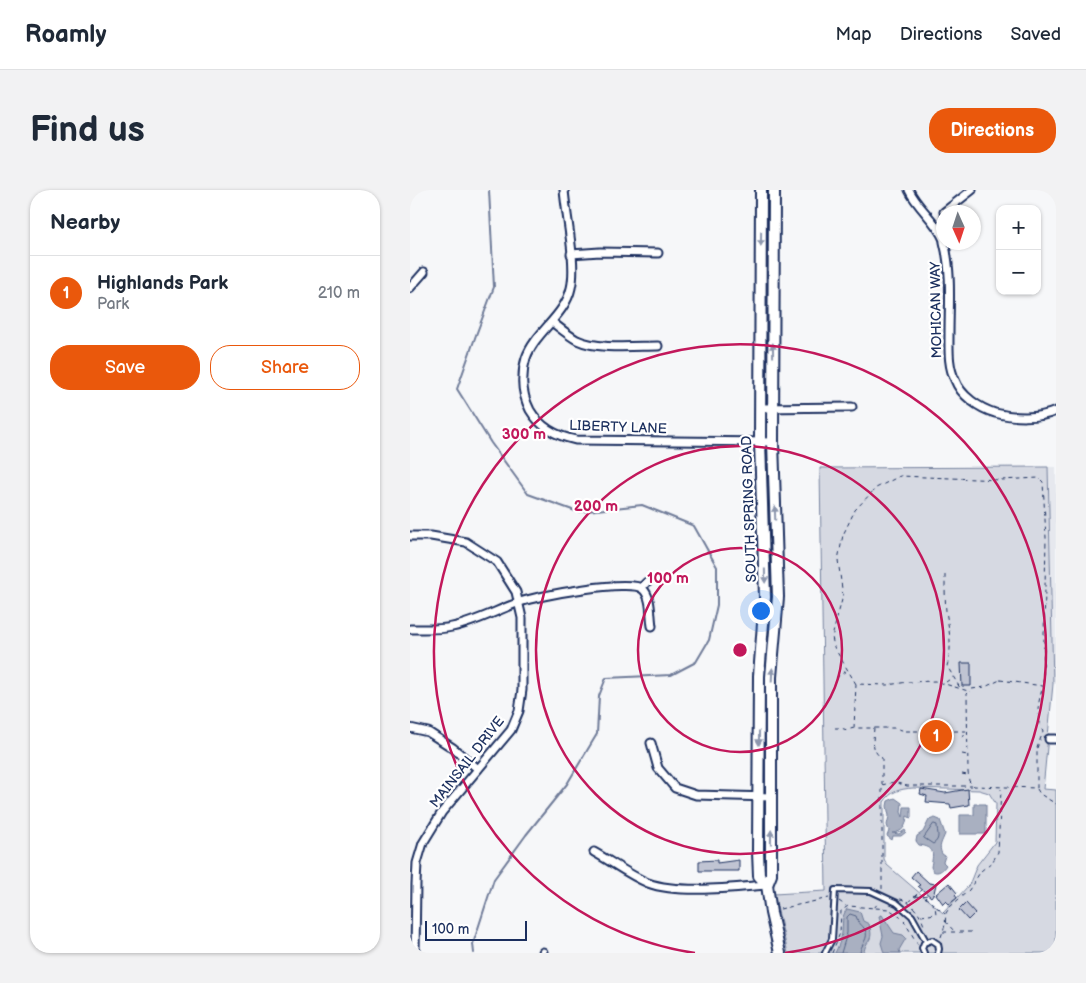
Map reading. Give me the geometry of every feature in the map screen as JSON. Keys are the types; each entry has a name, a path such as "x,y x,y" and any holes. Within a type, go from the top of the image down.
{"main road":[{"name":"SOUTH SPRING ROAD","path":"761,190 760,442 765,597 759,676 759,876 767,885"},
{"name":"SOUTH SPRING ROAD","path":"774,190 773,442 778,597 771,677 771,876 767,885 780,953"},
{"path":"760,308 773,308"}],"street":[{"name":"LIBERTY LANE","path":"564,190 571,254 571,289 568,299 526,358 522,382 527,405 533,415 556,435 585,441 773,442"},
{"name":"MOHICAN WAY","path":"909,190 918,207 936,227"},
{"path":"954,205 972,190"},
{"name":"MOHICAN WAY","path":"945,250 948,268 950,365 961,392 988,411 1006,416 1036,416 1056,411"},
{"path":"571,254 658,252"},
{"path":"410,288 424,272"},
{"path":"552,322 578,340 590,344 658,346"},
{"path":"761,408 852,407"},
{"name":"MAINSAIL DRIVE","path":"410,536 430,536 466,542 497,562 516,592 522,618 522,690 519,711 511,730 442,812 424,843 417,863 414,950"},
{"path":"410,629 449,628 519,602 565,592 625,585 644,585 648,597 652,626"},
{"path":"410,728 428,732 453,748 478,769"},
{"path":"651,743 658,768 675,788 696,795 771,797"},
{"path":"594,852 647,882 667,888 724,889 767,885"}],"lane":[{"path":"825,953 832,939 835,890 871,891 897,903 912,916 926,941"},
{"path":"926,941 932,940 936,942 939,946 938,953"},
{"path":"924,953 923,945 926,941"}],"path":[{"path":"854,728 856,684 834,647 832,637 843,596 838,560 843,535 854,510 876,488 900,476 1001,480 1039,478 1043,482 1046,538 1044,686 1038,705 1038,715 1044,732 1038,748 1037,788 1040,794 1056,804"},
{"path":"945,574 946,609 950,631 951,654 947,666 961,688"},
{"path":"836,678 847,670"},
{"path":"945,683 954,677"},
{"path":"856,684 887,685 935,681 968,691 985,687 1000,680 1044,686"},
{"path":"968,691 968,776 970,783 974,786"},
{"path":"835,728 847,730 854,728 894,728 906,731 967,731"},
{"path":"874,728 874,748 876,754 882,758 882,896 874,908"},
{"path":"962,738 967,731"},
{"path":"962,754 968,755"},
{"path":"962,774 968,776"},
{"path":"882,786 894,782 907,786 1037,788"},
{"path":"941,937 946,915 950,907 969,890 980,870 993,861 998,852 1001,788"},
{"path":"908,902 922,890"},
{"path":"914,897 928,895"},
{"path":"925,896 946,915"},
{"path":"780,909 830,897 847,906 889,908 903,919 917,943 918,950"},
{"path":"920,916 936,914 935,905"},
{"path":"832,953 840,933 841,911 847,906"},
{"path":"945,921 954,932"},
{"path":"943,932 974,932"}],"shaded area":[{"path":"1048,467 1056,467 1056,684 1053,684"},
{"path":"1048,467 1053,684 1043,789 1056,790 1056,953 788,953 774,894 826,891 820,468","holes":["908,788 979,790 989,793 996,804 995,842 977,865 969,885 943,913 887,865 884,859 884,802 893,793"]}],"water":[{"path":"895,798 902,803 901,812 903,817 904,807 911,807 911,818 907,816 903,828 892,833 899,834 905,830 906,832 901,836 893,836 892,840 887,836 889,816 887,806 888,801"},
{"path":"974,804 986,804 986,834 960,834 960,815 974,815"},
{"path":"935,818 940,820 945,834 940,849 945,856 943,862 946,865 939,872 933,871 931,867 933,855 931,849 919,845 916,841 917,836 923,832 929,820"},
{"path":"847,909 860,912 863,921 869,924 871,935 864,953 835,953 841,938 843,917"},
{"path":"882,915 894,933 903,935 906,938 899,950 900,953 884,953 881,943 883,936 879,916"}],"building":[{"path":"961,663 971,663 971,686 962,686"},
{"path":"921,789 945,793 968,789 969,805 951,808 950,804 926,802 927,796 920,794"},
{"path":"717,860 717,863 739,860 739,871 699,871 699,861"},
{"path":"916,871 929,883 936,884 931,897 911,877"},
{"path":"949,883 957,893 955,895 957,898 949,904 946,901 943,904 936,894"},
{"path":"966,903 975,913 968,920 959,910"}],"waterway":[{"path":"474,953 473,944 494,879 567,784 597,734 599,696 606,678 671,675 696,662 709,640 717,605 717,567 694,526 642,505 578,512 528,494 491,443 457,389 494,287 489,190"}],"place":[{"name":"Highlands Park","path":"936,736"}]}
